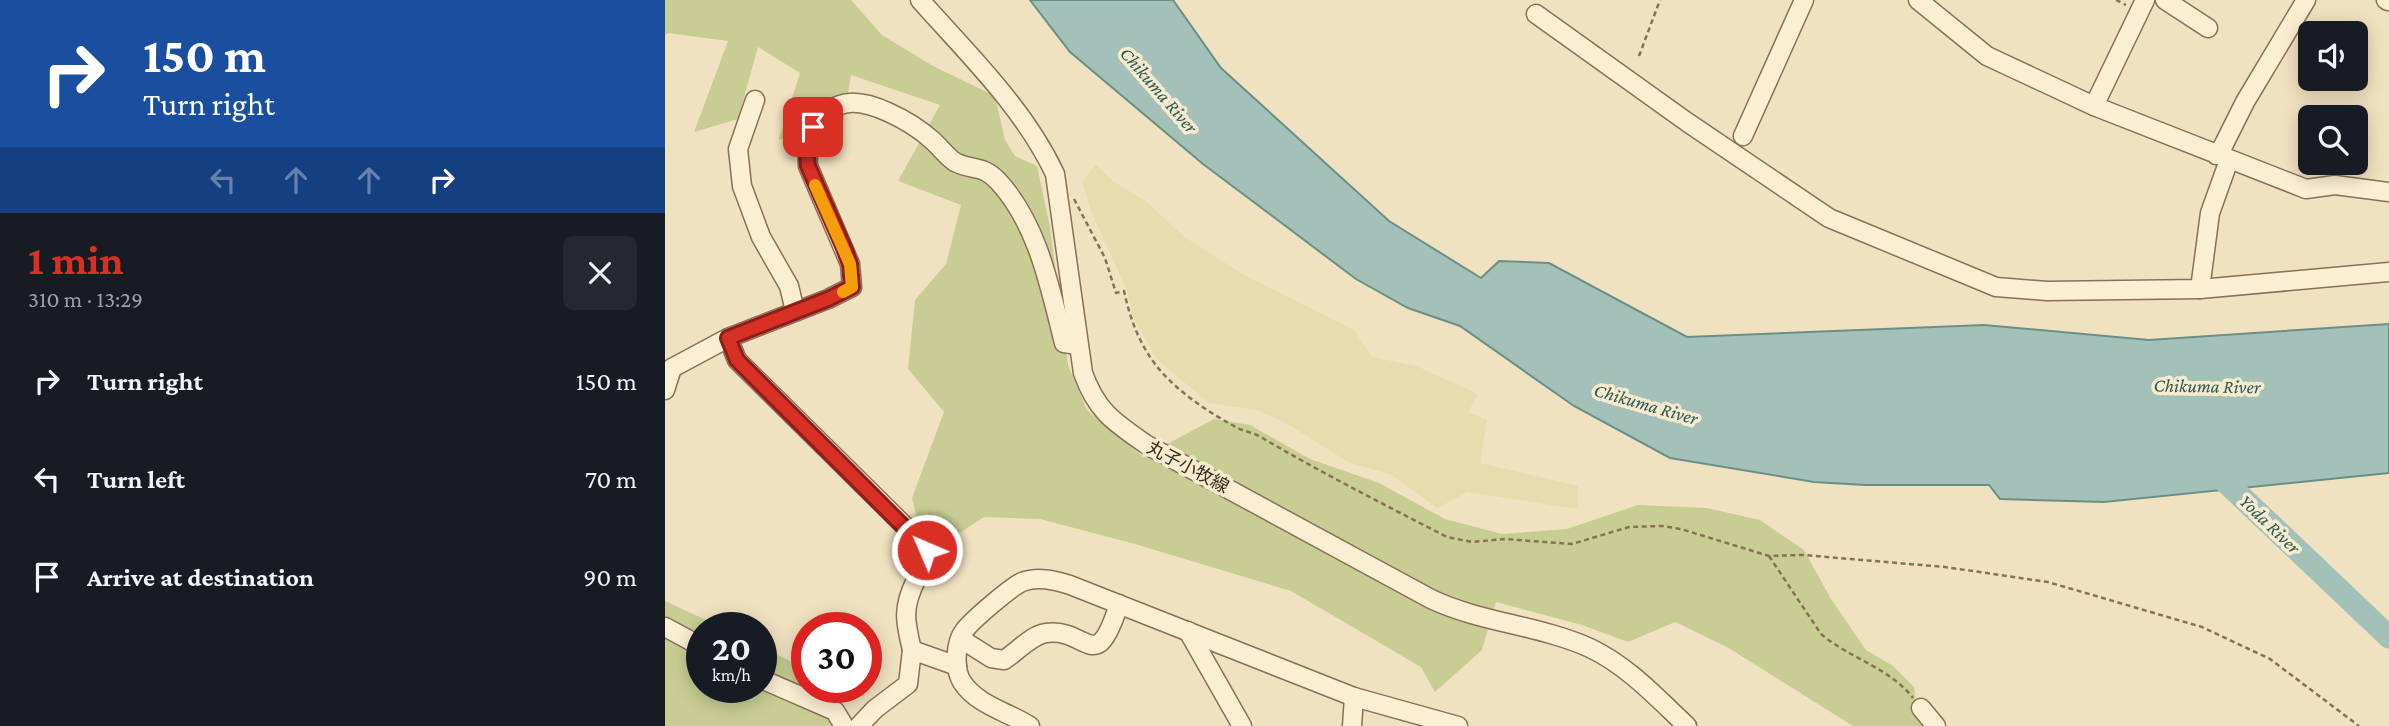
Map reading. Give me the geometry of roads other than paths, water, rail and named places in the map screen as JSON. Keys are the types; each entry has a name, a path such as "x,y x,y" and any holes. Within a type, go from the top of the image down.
{"street":[{"name":"丸子小牧線","path":"920,0 1030,130 1055,174 1083,373 1091,395 1110,418 1147,445 1441,604 1470,615 1541,631 1592,649 1635,678 1687,726"},
{"path":"1743,136 1804,0"},
{"path":"1918,0 1987,56 2094,106 2306,189 2335,185 2389,192"},
{"path":"2094,106 2145,0"},
{"path":"2165,0 2208,28"},
{"path":"2200,289 2210,213 2223,158 2223,146 2245,102 2306,0"},
{"path":"1536,14 1687,122 1829,218 1996,287 2047,291 2200,289 2389,272"},
{"path":"755,100 738,149 743,186 761,237 789,286 796,311"},
{"path":"665,390 669,361 828,299 852,287 850,264 808,166 807,152 813,127 840,104 864,104 909,122 954,161 969,167 983,168 998,181 1023,216 1035,243 1048,279 1063,343 1078,345"},
{"path":"728,338 737,360 927,550 927,562 905,604 905,621 912,650 908,684 875,709 859,726"},
{"path":"1030,726 983,702 972,693 962,682 957,666 957,651 963,632 1013,587 1023,582 1052,579 1354,697 1458,726"},
{"path":"961,639 991,658 1004,660 1044,633 1060,633 1090,645 1104,641 1110,632 1119,604"},
{"path":"665,627 686,638"},
{"path":"1188,631 1242,726"},
{"path":"912,650 957,666"},
{"path":"777,686 835,711 844,726"},
{"path":"1352,726 1354,697"},
{"path":"1921,708 1936,726"}],"water":[{"name":"Chikuma River","path":"1030,0 1173,0 1221,68 1389,221 1481,278 1499,261 1549,263 1687,337 1984,325 2149,340 2389,324 2389,473 2104,502 2000,499 1989,485 1865,485 1814,482 1670,458 1574,406 1460,326 1408,308 1356,279 1203,164 1070,52"}],"waterway":[{"name":"Yoda River","path":"2211,468 2389,637"}]}
